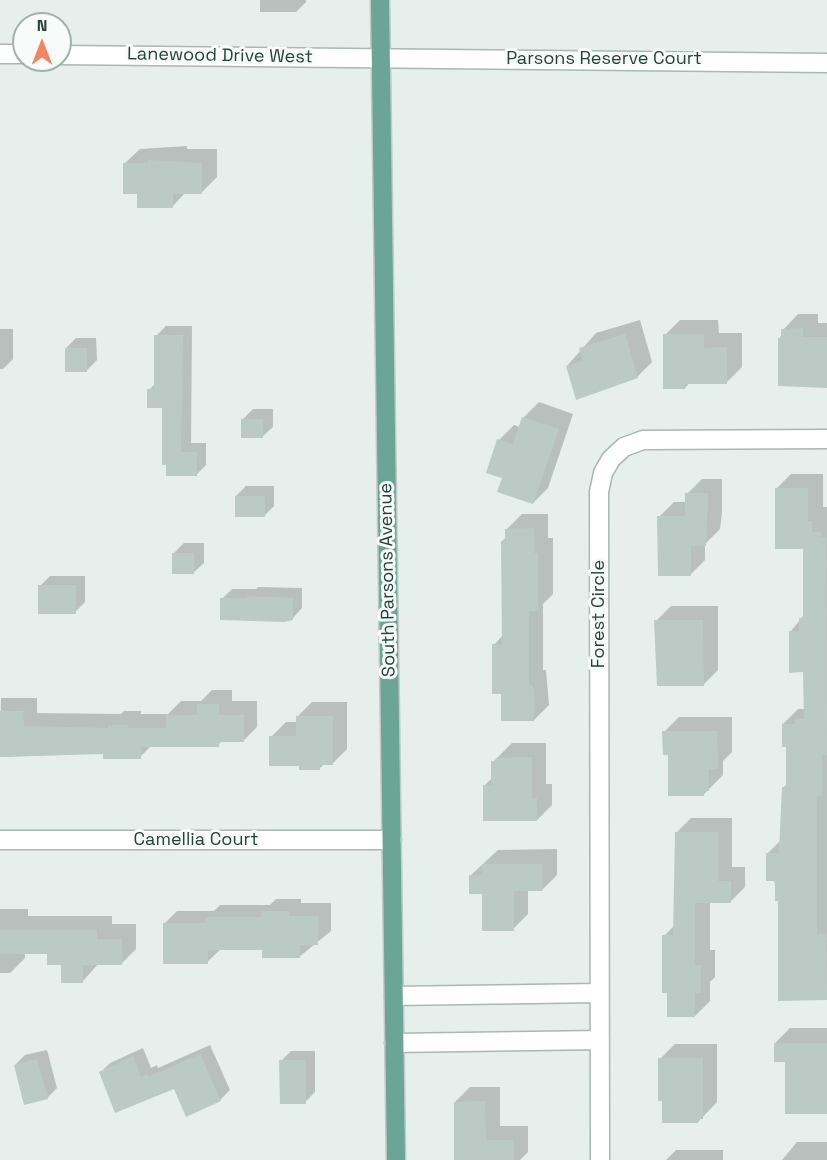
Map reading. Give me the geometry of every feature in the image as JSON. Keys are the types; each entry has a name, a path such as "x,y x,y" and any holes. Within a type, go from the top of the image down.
{"main road":[{"name":"South Parsons Avenue","path":"380,0 396,1160"}],"street":[{"name":"Lanewood Drive West","path":"72,55 380,57"},
{"name":"Parsons Reserve Court","path":"380,57 827,63"},
{"name":"Forest Circle","path":"600,1160 599,492 603,473 611,459 624,447 643,440 827,439"},
{"name":"Camellia Court","path":"0,840 392,840"},
{"path":"394,996 599,993"},
{"path":"394,1043 600,1041"}],"building":[{"path":"148,160 202,163 202,194 173,194 173,208 137,208 137,194 123,194 123,163 148,163"},
{"path":"803,328 803,337 827,337 827,388 778,386 778,338 781,338 781,329"},
{"path":"625,334 638,378 576,400 566,366 583,361 579,348"},
{"path":"663,334 704,334 704,348 727,347 727,384 685,384 685,389 663,389"},
{"path":"154,335 183,335 181,452 197,452 197,476 166,476 166,465 162,465 162,408 147,408 147,389 154,389"},
{"path":"65,348 87,348 87,372 65,372"},
{"path":"522,417 559,429 533,504 497,492 502,478 486,473 497,439 513,444"},
{"path":"241,419 263,419 263,438 241,438"},
{"path":"775,488 808,488 808,521 812,521 812,532 821,532 821,537 826,537 827,755 822,755 822,796 817,796 817,934 826,934 827,1000 778,1001 778,901 775,901 775,881 766,881 766,853 779,853 782,787 786,787 786,747 782,747 782,724 795,724 795,719 804,719 803,672 789,673 789,631 799,631 799,618 803,618 803,549 775,549"},
{"path":"685,493 708,493 706,546 691,546 691,576 658,576 657,516 685,516"},
{"path":"235,496 265,496 265,517 235,517"},
{"path":"534,528 534,553 538,553 538,611 529,611 529,685 532,685 534,691 534,721 501,721 501,694 492,694 492,644 502,644 501,541 505,541 505,529"},
{"path":"172,553 194,553 194,574 172,574"},
{"path":"38,585 76,585 76,614 38,614"},
{"path":"247,596 293,598 293,620 284,622 220,620 220,598 247,598"},
{"path":"654,620 703,620 704,686 657,686"},
{"path":"197,704 219,704 219,715 244,715 244,742 219,742 219,747 141,747 141,759 103,759 103,754 0,757 0,711 23,711 24,726 108,728 108,725 128,725 128,728 166,728 166,715 197,715"},
{"path":"296,716 333,716 333,765 320,765 320,770 299,770 299,766 269,766 269,736 296,736"},
{"path":"662,731 717,731 718,769 709,769 709,791 704,791 704,796 668,796 668,755 663,755"},
{"path":"532,757 532,798 537,798 537,821 483,821 483,785 491,785 491,761 496,761 496,758"},
{"path":"675,832 718,832 718,881 731,881 731,903 695,903 695,965 701,965 701,993 695,993 695,1017 667,1017 667,993 662,993 662,935 673,935"},
{"path":"482,864 542,864 542,891 514,891 514,931 482,931 482,894 469,894 469,875 482,875"},
{"path":"261,911 289,911 289,916 318,916 318,945 300,945 300,958 262,958 262,950 208,950 208,964 163,964 163,923 205,923 205,917 261,917"},
{"path":"0,930 97,930 97,939 122,939 122,965 83,965 83,983 61,983 61,965 47,965 47,954 0,954"},
{"path":"774,1043 827,1043 827,1114 785,1114 785,1062 774,1062"},
{"path":"200,1054 221,1101 186,1117 174,1089 115,1113 99,1072 133,1056 141,1077 147,1074 148,1077"},
{"path":"658,1058 703,1058 703,1119 698,1119 698,1123 662,1123 662,1101 658,1101"},
{"path":"37,1059 48,1099 24,1105 14,1065"},
{"path":"279,1060 306,1060 306,1104 280,1104"},
{"path":"485,1101 486,1140 514,1140 514,1160 454,1160 454,1102"}]}
